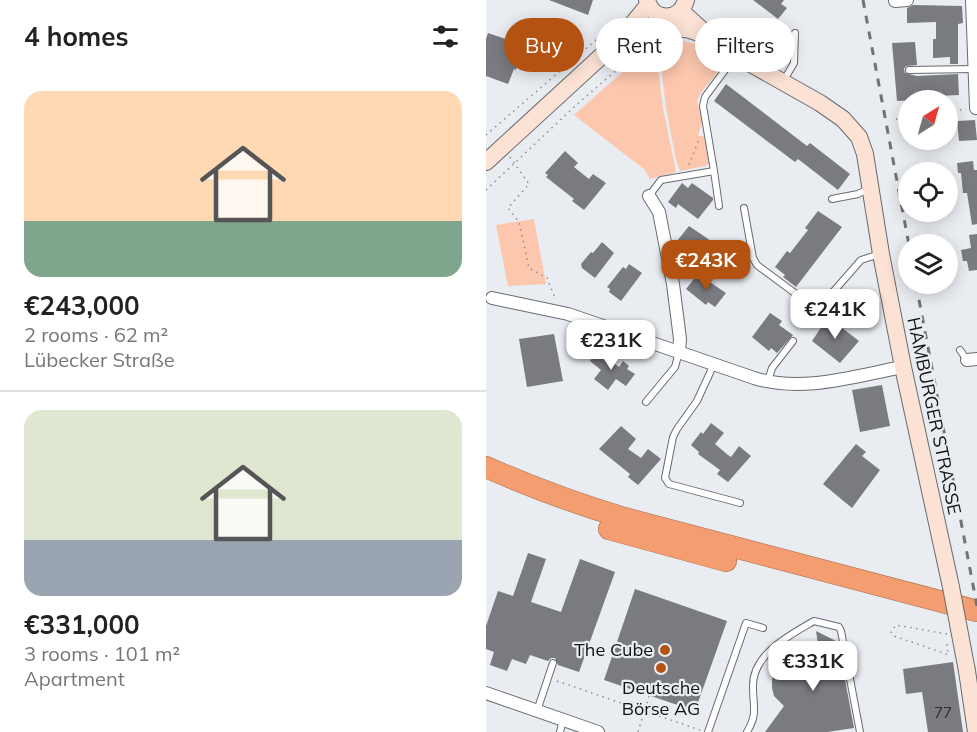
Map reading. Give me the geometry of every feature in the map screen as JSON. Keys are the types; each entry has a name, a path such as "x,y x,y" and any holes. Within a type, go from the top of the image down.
{"highway":[{"path":"486,467 574,503 624,518 977,611"},
{"path":"486,482 569,516 669,547 977,626"}],"street":[{"path":"895,0 907,0"},
{"path":"972,0 977,108"},
{"path":"636,18 651,7 670,17 683,6"},
{"name":"HAMBURGER STRASSE","path":"683,6 695,20"},
{"path":"486,162 596,52"},
{"name":"HAMBURGER STRASSE","path":"765,72 820,103 843,119 855,130 863,146 903,367 951,587 976,732"},
{"path":"649,196 659,212 680,339 679,351"},
{"path":"492,297 557,311 768,382 796,385 819,383 903,367"},
{"path":"486,693 537,711 562,726 598,732"}],"lane":[{"path":"909,70 974,69"},
{"path":"719,206 703,106 705,97 724,72"},
{"path":"783,83 789,72"},
{"path":"649,196 661,180 714,171"},
{"path":"832,199 858,194 871,188"},
{"path":"744,208 753,258 757,265 815,308 819,308 861,260 881,254"},
{"path":"768,382 772,368 792,341"},
{"path":"646,402 675,367 679,351"},
{"path":"714,364 697,401 673,437 664,478 669,484 740,503"},
{"path":"747,732 755,718 753,684 760,663 784,640 814,621 834,625 841,631 860,732"},
{"path":"706,732 746,623 763,628"},
{"path":"537,711 553,663"}],"path":[{"path":"486,135 596,49"},
{"path":"486,190 614,72"},
{"path":"958,111 977,108"},
{"path":"686,175 699,138 708,130"},
{"path":"516,164 529,184 508,208 519,222 529,268 547,278 557,311"},
{"path":"946,634 896,625 891,632 894,636 966,665"},
{"path":"548,677 706,732"},
{"path":"639,732 649,696"}],"shaded area":[{"path":"683,41 695,44 695,72 717,72 697,101 702,122 698,136 704,136 709,163 705,166 680,171 666,108 662,72 683,72"},
{"path":"622,72 659,72 663,108 676,172 650,179 645,170 574,115"},
{"path":"534,219 546,284 508,286 496,225"}],"building":[{"path":"549,0 593,0 588,15"},
{"path":"753,0 784,0 781,4 787,8 777,18"},
{"path":"913,5 962,6 963,23 958,24 958,64 950,64 950,57 933,58 936,22 907,23 907,8"},
{"path":"488,33 504,38 504,72 513,72 508,84 486,76"},
{"path":"915,42 917,65 906,66 905,73 917,76 958,74 959,95 958,90 898,90 897,101 892,43"},
{"path":"726,84 807,146 810,143 850,174 838,190 798,159 795,162 714,101"},
{"path":"975,120 977,140 959,141 958,121"},
{"path":"565,151 578,163 574,167 589,179 593,174 606,183 584,210 546,177 548,175 545,173"},
{"path":"973,161 974,170 977,170 977,224 972,225 967,193 963,193 961,173 958,173 958,163"},
{"path":"682,183 688,188 692,183 713,198 698,219 678,204 676,208 668,202"},
{"path":"818,211 842,227 796,287 775,267 787,251 790,253 808,230 805,228"},
{"path":"689,226 717,245 706,261 699,255 698,258 677,241"},
{"path":"977,234 977,270 969,271 967,261 963,261 961,250 971,248 969,235"},
{"path":"602,242 614,253 595,278 582,268 581,264"},
{"path":"629,264 642,273 621,301 609,292 610,289 607,287 623,267 626,269"},
{"path":"698,274 726,293 715,307 708,302 706,305 686,289"},
{"path":"770,313 782,321 779,325 793,335 777,353 771,348 769,351 752,337"},
{"path":"828,317 859,341 840,363 812,341"},
{"path":"554,334 563,381 527,387 519,339"},
{"path":"598,351 619,367 623,361 629,366 627,369 635,374 626,386 616,379 608,390 594,379 601,370 590,361"},
{"path":"882,385 890,426 860,432 852,390"},
{"path":"711,423 724,433 715,444 728,455 731,457 739,446 751,456 728,482 717,474 720,470 698,454 699,452 691,445"},
{"path":"621,426 636,439 628,449 641,458 648,449 661,459 638,485 628,477 630,474 599,449"},
{"path":"856,444 866,452 862,456 880,470 852,508 823,484"},
{"path":"528,553 546,559 531,602 561,612 580,559 615,572 579,672 558,665 555,658 548,661 530,655 526,664 512,659 507,671 490,665 494,652 486,649 486,626 498,591 513,596"},
{"name":"The Cube","path":"635,589 727,621 695,711 604,680"},
{"path":"816,631 838,642 854,728 827,732 765,732 784,706 774,696 772,679 776,672 794,659 792,643 800,655 819,651"},
{"path":"953,662 963,732 928,732 922,692 906,694 903,669"}],"railway":[{"path":"863,0 907,234"},
{"path":"918,294 977,606"}],"place":[{"name":"The Cube","path":"665,650"},
{"name":"Deutsche Börse AG","path":"661,668"}]}
